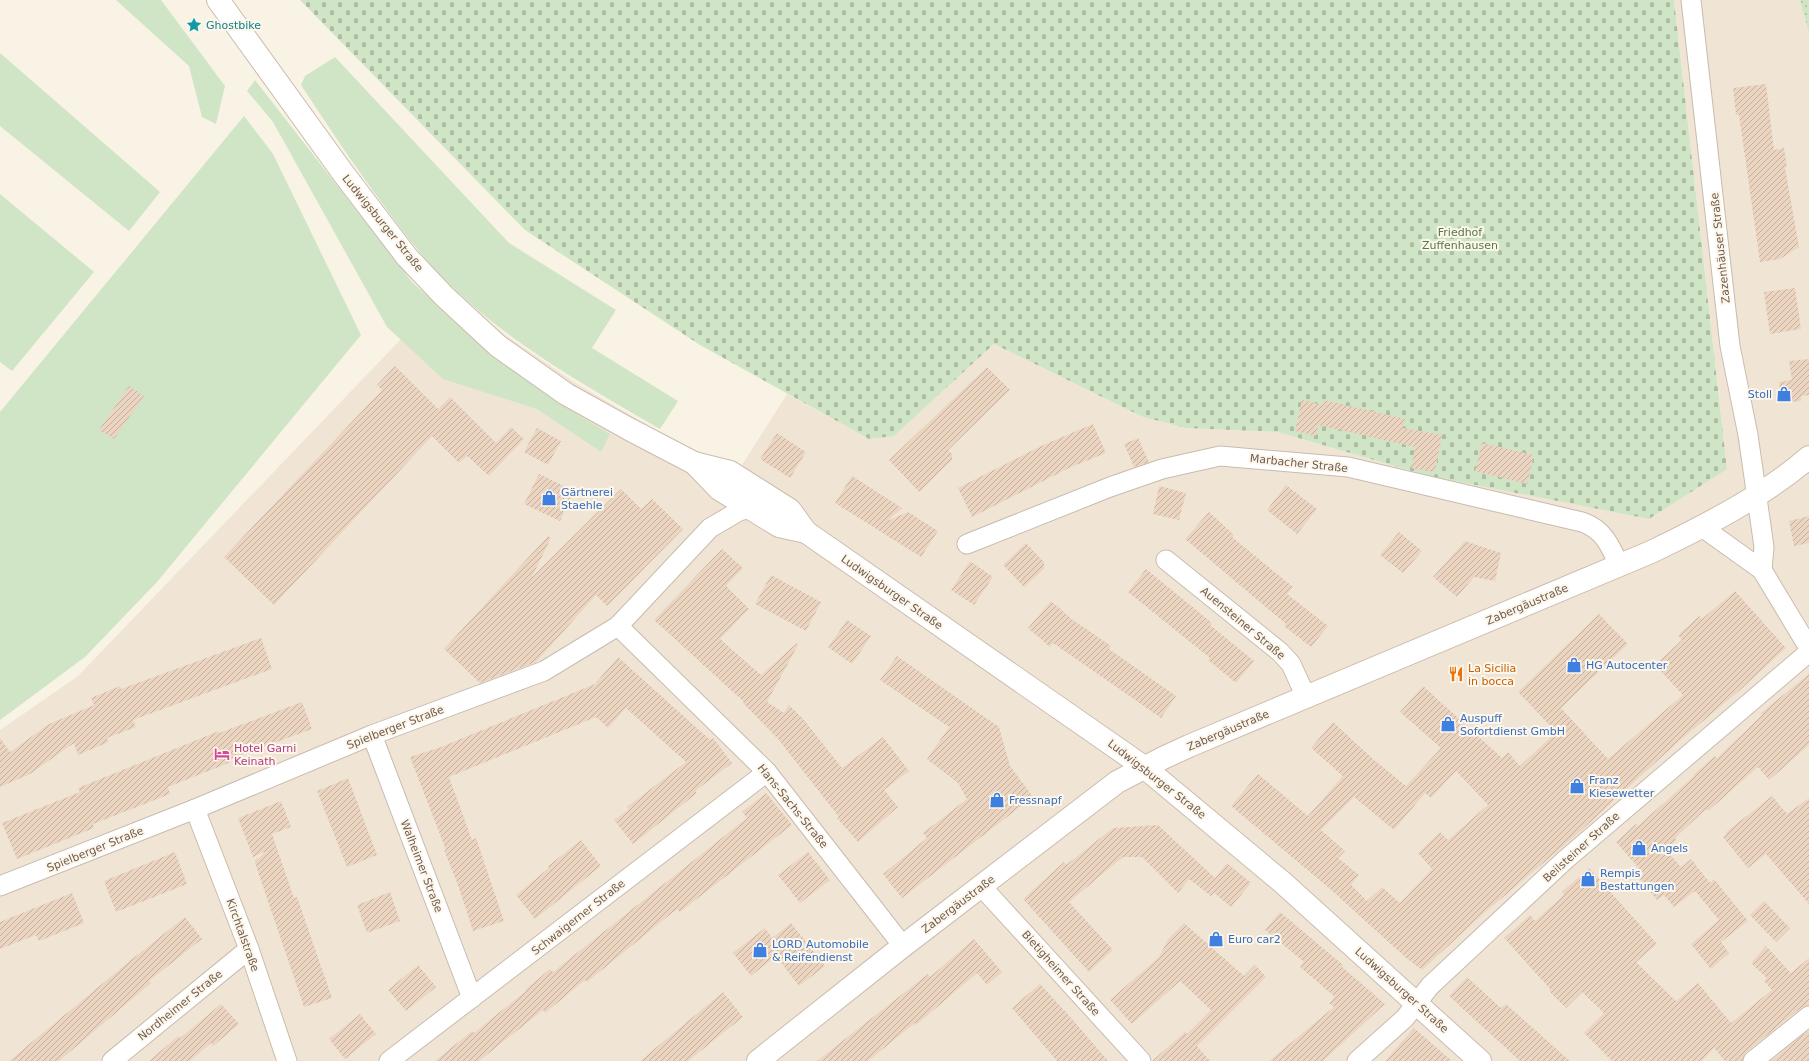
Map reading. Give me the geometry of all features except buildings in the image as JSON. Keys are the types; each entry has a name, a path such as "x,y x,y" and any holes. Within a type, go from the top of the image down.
{"main road":[{"name":"Ludwigsburger Straße","path":"218,0 343,173 407,257 444,296 498,346 566,394 694,463 730,472 790,510 806,532 1144,767 1277,877 1480,1061"},
{"name":"Zabergäustraße","path":"758,1061 903,946 1117,782 1144,767 1189,746 1651,552 1702,527 1756,495 1800,465 1809,457"},
{"name":"Ludwigsburger Straße","path":"694,463 719,489 779,526 806,532"}],"street":[{"name":"Zazenhäuser Straße","path":"1691,0 1730,346 1748,435 1756,495"},
{"name":"Marbacher Straße","path":"967,544 1110,486 1162,469 1220,456 1348,468 1582,522 1595,528 1602,534 1608,541 1619,565"},
{"path":"1756,495 1764,547 1762,570"},
{"name":"Spielberger Straße","path":"0,886 195,809 372,735 544,670 618,626 710,528 739,511 751,508"},
{"path":"1702,527 1762,570 1809,648"},
{"name":"Auensteiner Straße","path":"1166,560 1280,652 1291,664 1306,697"},
{"name":"Hans-Sachs-Straße","path":"618,626 767,772 903,946"},
{"name":"Beilsteiner Straße","path":"1357,1061 1405,1018 1430,986 1565,860 1809,652"},
{"name":"Walheimer Straße","path":"372,735 472,998"},
{"name":"Schwaigerner Straße","path":"389,1061 767,772"},
{"name":"Kirchtalstraße","path":"195,809 249,949 287,1061"},
{"name":"Bietigheimer Straße","path":"981,886 1141,1061"},
{"name":"Nordheimer Straße","path":"112,1061 249,949"},
{"path":"1753,1061 1809,1016"}],"shaded area":[{"path":"1674,0 1800,0 1809,33 1809,1061 0,1061 0,730 78,676 450,288 507,336 574,382 735,476 787,394 869,439 894,436 994,344 1143,417 1186,428 1278,432 1429,476 1649,519 1727,468"}],"green space":[{"path":"116,0 161,0 225,86 216,124 202,117 189,66"},
{"name":"Friedhof Zuffenhausen","path":"300,0 1674,0 1727,469 1649,519 1429,476 1278,432 1186,428 1143,417 994,344 894,436 869,439 700,345 525,230"},
{"path":"1800,0 1809,0 1809,33"},
{"path":"0,53 160,192 129,231 0,126"},
{"path":"335,57 509,243 616,310 592,348 678,401 660,429 578,381 525,346 475,307 451,286 424,258 363,177 301,85 305,76"},
{"path":"255,80 413,283 492,354 560,404 610,434 601,452 537,409 443,379 387,327 273,122 247,91"},
{"path":"244,116 273,154 361,335 157,582 85,657 0,720 0,412"},
{"path":"0,194 94,272 12,371 0,362"}],"place":[{"name":"Ghostbike","path":"194,25"},
{"name":"Stoll","path":"1784,394"},
{"name":"Gärtnerei Staehle","path":"549,498"},
{"name":"HG Autocenter","path":"1574,665"},
{"name":"La Sicilia in bocca","path":"1456,674"},
{"name":"Auspuff Sofortdienst GmbH","path":"1448,724"},
{"name":"Hotel Garni Keinath","path":"222,754"},
{"name":"Franz Kiesewetter","path":"1577,786"},
{"name":"Fressnapf","path":"997,800"},
{"name":"Angels","path":"1639,848"},
{"name":"Rempis Bestattungen","path":"1588,879"},
{"name":"Euro car2","path":"1216,939"},
{"name":"LORD Automobile & Reifendienst","path":"760,950"}]}
